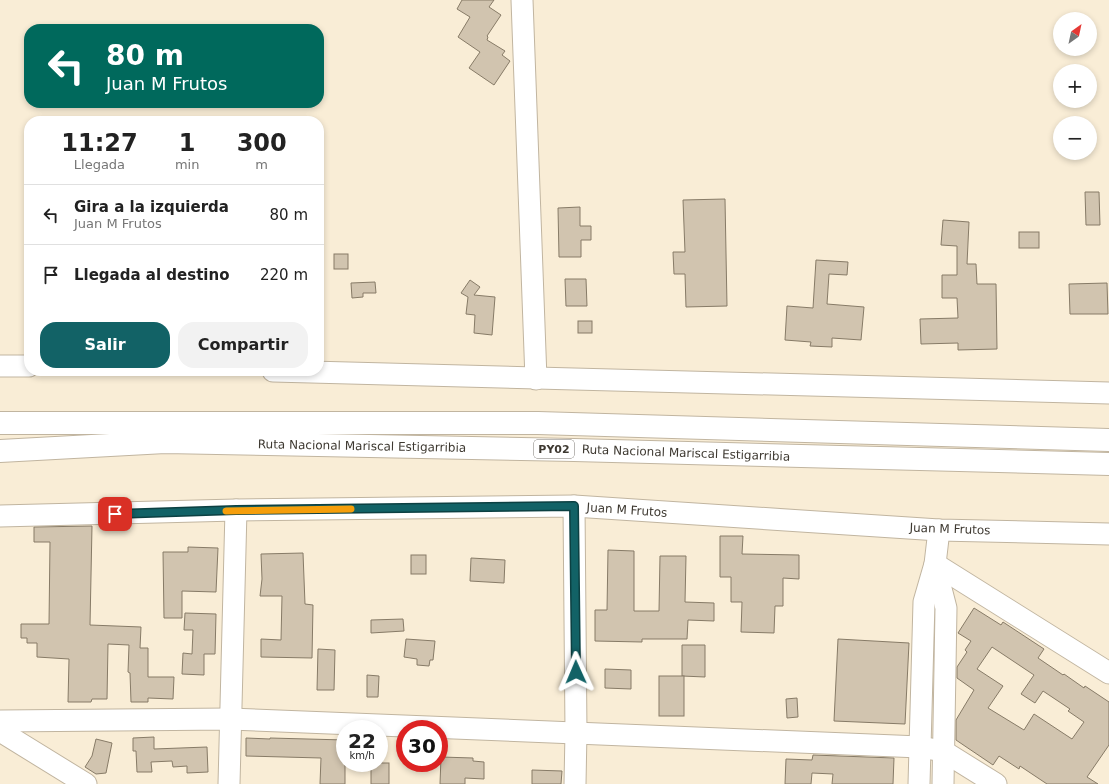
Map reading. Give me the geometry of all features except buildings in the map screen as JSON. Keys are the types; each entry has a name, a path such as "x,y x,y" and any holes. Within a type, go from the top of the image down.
{"highway":[{"name":"Ruta Nacional Mariscal Estigarribia","path":"0,423 538,423 1109,440"},
{"name":"Ruta Nacional Mariscal Estigarribia","path":"0,452 165,442 574,450 1109,464"}],"street":[{"path":"522,0 536,379"},
{"path":"0,366 24,366"},
{"path":"324,373 1109,394"},
{"path":"574,506 576,732 574,784"},
{"name":"Juan M Frutos","path":"0,516 236,510 574,506 939,530 1109,534"},
{"path":"229,784 236,510"},
{"path":"919,784 924,602 935,564 939,530"},
{"path":"935,564 1109,673"},
{"path":"935,564 946,608 943,784"},
{"path":"0,721 230,719 920,747 943,751 996,784"},
{"path":"0,731 86,784"}],"slow traffic":[{"path":"226,511 351,509"}],"route":[{"path":"115,514 236,510 574,506 576,672"}]}
